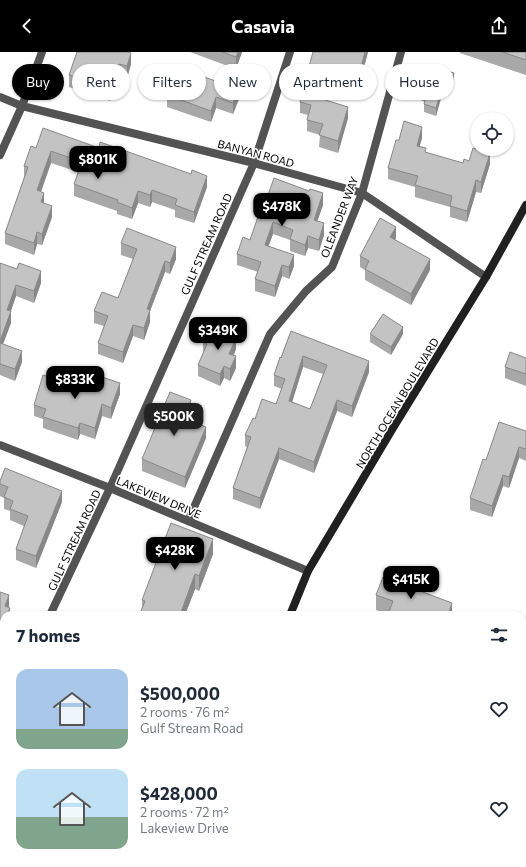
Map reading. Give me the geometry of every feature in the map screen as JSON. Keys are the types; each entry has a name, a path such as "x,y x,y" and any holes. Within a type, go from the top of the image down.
{"main road":[{"name":"NORTH OCEAN BOULEVARD","path":"292,611 308,571 393,428 486,277 526,205"}],"street":[{"path":"0,154 22,106 42,52"},
{"name":"GULF STREAM ROAD","path":"52,611 110,488 254,163 290,52"},
{"name":"OLEANDER WAY","path":"188,521 270,334 306,291 332,267 362,193 401,52"},
{"name":"BANYAN ROAD","path":"0,97 22,106 254,163 362,193 486,277"},
{"name":"LAKEVIEW DRIVE","path":"0,445 110,488 308,571"}],"building":[{"path":"77,52 131,53 128,64 73,64"},
{"path":"222,52 238,52 236,57"},
{"path":"313,52 365,52 362,64 310,64"},
{"path":"502,52 526,52 526,60"},
{"path":"72,66 72,76 69,75"},
{"path":"206,78 214,80 215,100 211,111 181,100 206,100"},
{"path":"224,100 234,100 233,103"},
{"path":"301,100 325,100 348,107 338,141 319,135 323,124 307,120 311,105 300,102"},
{"path":"425,100 438,100 436,108 424,104"},
{"path":"404,121 422,127 417,146 426,148 425,152 463,163 464,159 469,161 471,156 489,156 481,182 476,180 467,211 450,206 452,196 415,185 418,176 388,168 396,140 399,140"},
{"path":"43,128 99,148 100,142 191,174 192,170 207,176 194,212 175,205 177,199 152,190 150,195 138,191 132,208 117,202 118,200 74,184 82,162 51,151 37,190 44,193 41,202 52,206 42,234 37,232 34,243 5,233 28,167 24,166 31,146 36,148"},
{"path":"274,178 309,191 310,189 323,193 314,220 324,223 319,240 308,236 305,245 290,239 293,230 273,222 265,245 294,255 289,267 282,265 275,286 255,279 261,262 237,254 243,237 250,240 261,208 263,209"},
{"path":"380,218 396,227 390,237 430,259 411,294 365,269 369,261 360,256"},
{"path":"127,228 176,247 170,263 165,261 147,309 150,310 144,328 133,325 123,352 98,343 108,316 94,311 102,292 118,298 137,249 121,243"},
{"path":"0,263 17,269 19,263 41,271 34,291 16,285 7,310 11,311 0,341"},
{"path":"383,314 403,327 391,347 370,334"},
{"path":"210,326 236,338 229,354 236,356 230,369 224,366 220,374 198,365 207,344 203,342"},
{"path":"291,331 369,361 352,406 337,400 314,462 279,448 260,498 233,488 251,437 245,435 253,418 255,419 262,399 276,404 285,379 274,375 280,357 281,358","holes":["303,356 327,365 310,409 289,401"]},
{"path":"0,343 22,351 15,369 0,364"},
{"path":"510,352 526,358 526,374 505,367"},
{"path":"43,375 86,389 90,377 100,381 102,377 120,383 111,408 102,404 95,428 80,423 78,428 43,417 46,409 34,405"},
{"path":"170,392 191,400 184,418 206,427 185,477 142,459"},
{"path":"499,422 526,431 526,449 519,447 509,477 503,475 492,506 470,498 483,459 486,460"},
{"path":"5,468 62,491 36,556 16,549 28,516 10,509 13,501 4,497 8,487 0,484 0,481"},
{"path":"171,523 213,539 199,576 195,574 181,611 141,611 145,601 142,600"},
{"path":"383,577 452,603 449,611 389,611 393,601 376,595"},
{"path":"0,592 9,595 5,606 10,608 9,611 0,611"}]}
